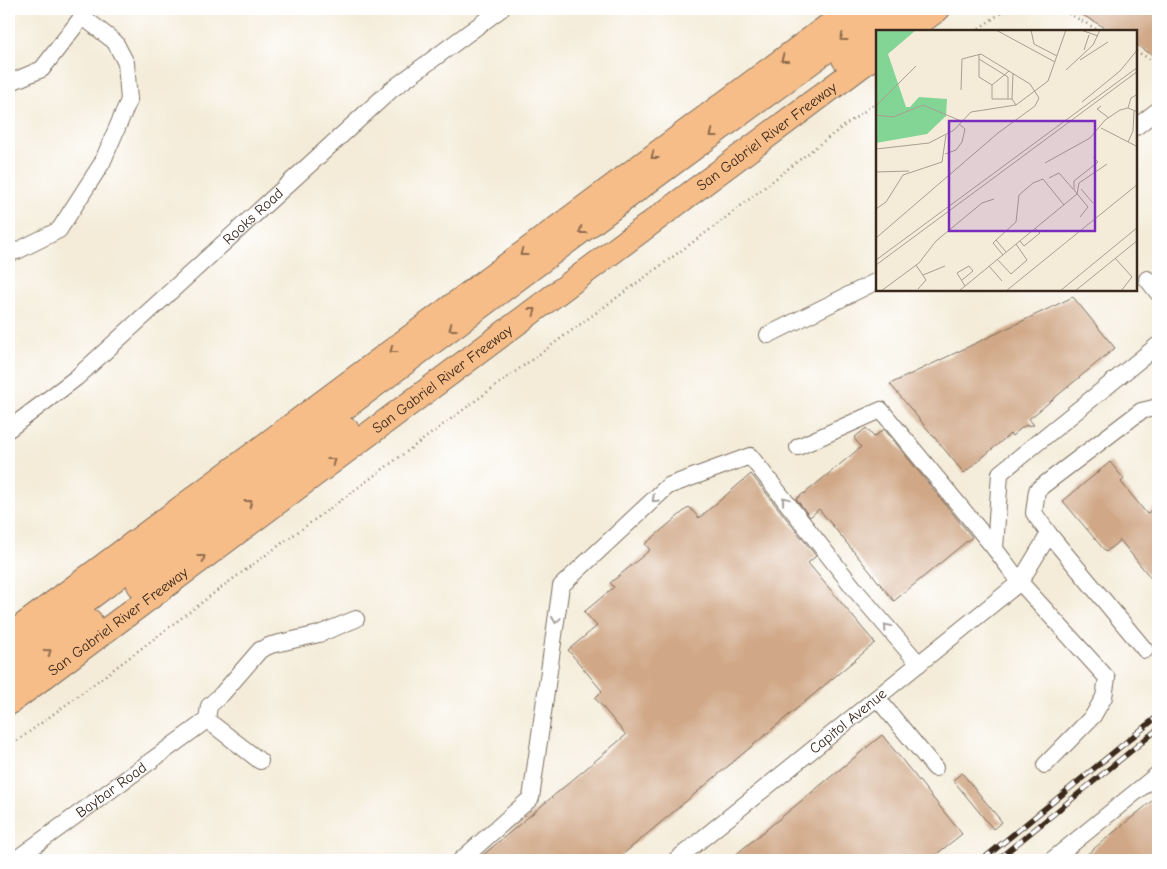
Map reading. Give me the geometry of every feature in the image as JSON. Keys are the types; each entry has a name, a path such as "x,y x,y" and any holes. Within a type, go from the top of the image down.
{"highway":[{"path":"9,636 851,9"},
{"path":"9,658 627,197 883,9"},
{"path":"882,30 911,9"},
{"path":"909,30 938,9"},
{"path":"9,681 876,35"},
{"name":"San Gabriel River Freeway","path":"9,703 876,55"}],"street":[{"name":"Rooks Road","path":"9,429 76,378 390,90 501,9"},
{"path":"9,83 42,69 85,13 115,42 126,63 129,100 102,163 59,230 17,251 9,253"},
{"path":"1137,126 1158,110"},
{"path":"1147,280 1158,293"},
{"path":"768,335 876,282"},
{"path":"995,549 1000,473 1158,345"},
{"path":"1145,650 1049,534 1034,512 1037,490 1141,411 1158,407"},
{"path":"798,447 881,410 1020,582 1107,678 1104,697 1093,716 1045,764"},
{"path":"461,860 531,798 561,586 668,486 750,456 857,592 919,664"},
{"name":"Capitol Avenue","path":"676,860 694,855 878,698 1020,582 1049,534"},
{"path":"260,761 207,720 209,706 222,694 260,650 271,645 319,634 356,619"},
{"path":"878,698 935,768"},
{"name":"Baybar Road","path":"15,860 207,720"},
{"path":"1052,860 1158,774"}],"path":[{"path":"976,30 1007,9"},
{"path":"1060,9 1098,30"},
{"path":"1137,52 1158,64"},
{"path":"9,747 226,584 715,226 876,103"}],"building":[{"path":"1072,9 1158,9 1158,58 1137,46 1137,30 1109,30"},
{"path":"1073,297 1115,348 1029,419 1034,425 1024,426 1012,436 1010,434 964,473 890,384"},
{"path":"866,428 874,437 884,429 972,537 894,601 819,509 810,517 796,499 861,447 854,438"},
{"path":"1110,462 1124,479 1121,482 1147,514 1158,504 1158,587 1120,540 1106,552 1063,501"},
{"path":"751,474 816,556 808,563 875,643 616,860 477,860 626,735 595,698 602,691 568,650 597,626 584,612 614,587 610,583 650,550 645,544 689,507 699,518"},
{"path":"882,735 962,834 929,860 729,860"},
{"path":"962,773 1002,822 993,829 953,780"},
{"path":"1158,796 1158,860 1080,860"}],"railway":[{"path":"982,860 1158,716"},
{"path":"997,860 1158,729"}]}
